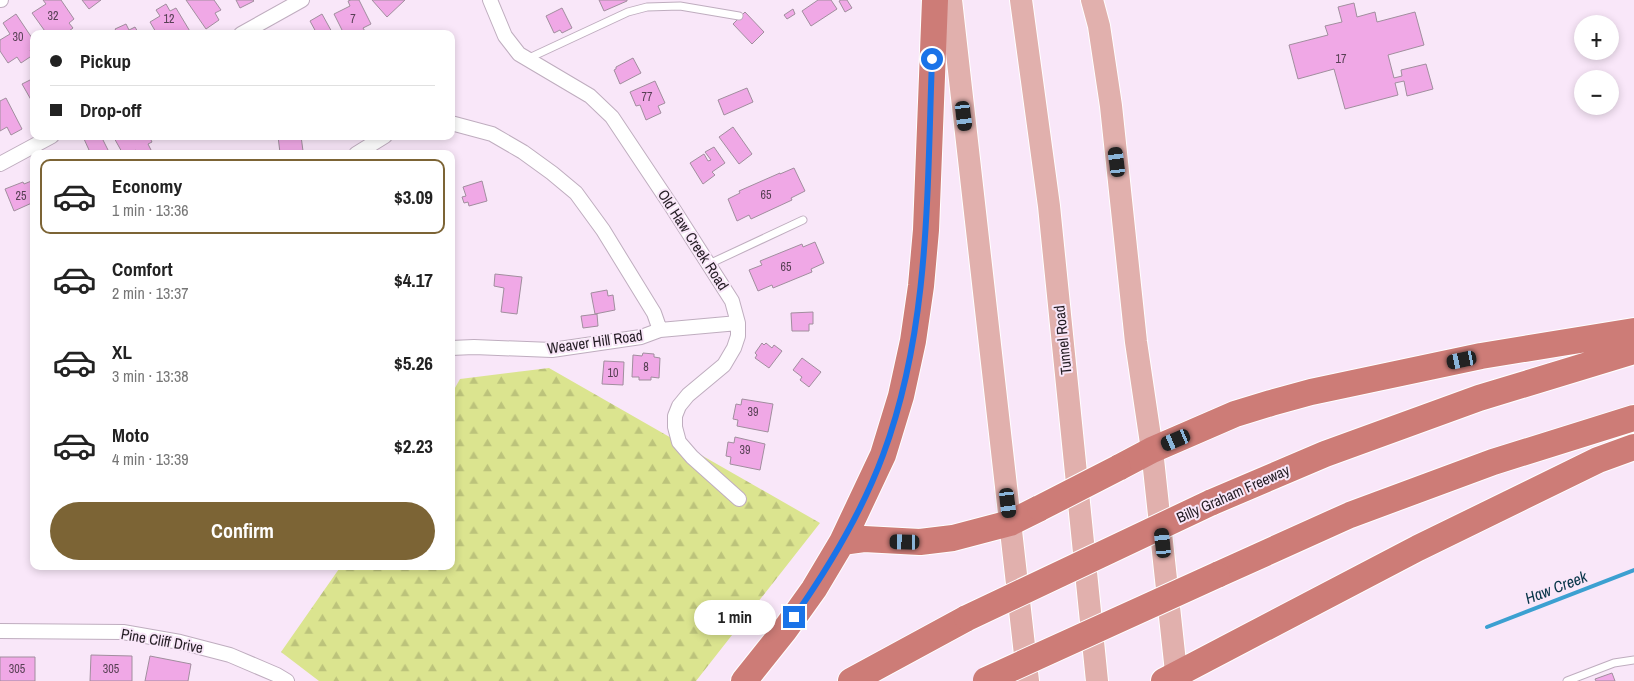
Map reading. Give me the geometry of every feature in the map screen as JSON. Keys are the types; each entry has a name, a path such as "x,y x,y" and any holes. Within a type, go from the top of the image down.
{"highway":[{"path":"744,681 784,631 814,589 842,542 883,455 901,396 922,286 935,0"},
{"path":"842,542 864,539 920,542 953,538 1010,523 1152,450 1235,414 1311,392 1481,356 1634,331"},
{"name":"Billy Graham Freeway","path":"851,681 967,618 1210,503 1325,454 1478,398 1634,351"},
{"path":"986,681 1350,515 1493,462 1634,418"},
{"path":"1173,679 1418,548 1598,460 1634,446"}],"main road":[{"path":"951,0 1028,681"},
{"name":"Tunnel Road","path":"1021,0 1049,206 1097,681"},
{"path":"1092,0 1099,26 1111,106 1136,342 1152,450 1173,679"}],"street":[{"path":"248,30 302,0"},
{"name":"Old Haw Creek Road","path":"490,0 511,46 527,59 590,96 612,117 732,301 738,323 738,336 730,356 724,365 695,388 679,406 675,416 675,427 679,442 692,457 739,499"},
{"path":"455,124 492,134 523,152 552,173 576,194 603,230 654,313 660,330"},
{"path":"0,164 45,140"},
{"path":"362,150 379,140"},
{"name":"Weaver Hill Road","path":"455,348 552,350 641,336 660,330 738,323"},
{"name":"Pine Cliff Drive","path":"0,631 123,632 180,642 230,655 288,681"}],"lane":[{"path":"527,59 628,12 646,7 680,6 739,16"},
{"path":"708,264 803,220"},
{"path":"1567,681 1614,663 1634,660"}],"green space":[{"path":"549,368 820,523 696,681 319,681 281,652 338,570 455,570 455,388 460,379"}],"building":[{"path":"43,0 61,0 74,19 69,23 73,28 70,30 44,30 32,13 46,4"},
{"path":"82,0 101,0 89,9"},
{"path":"186,0 214,0 221,10 215,13 219,20 206,29"},
{"path":"236,0 253,0 254,1 240,8"},
{"path":"359,0 371,24 363,28 364,30 342,30 334,14 350,6 348,1"},
{"path":"372,0 405,0 387,17"},
{"path":"599,0 627,0 627,1 604,11"},
{"path":"818,0 831,0 837,9 811,26 802,11"},
{"path":"847,0 852,8 845,12 839,1"},
{"path":"1354,3 1357,17 1375,12 1377,22 1415,12 1424,45 1388,55 1394,78 1402,76 1401,70 1426,64 1433,89 1407,96 1404,81 1395,83 1398,95 1345,109 1334,69 1298,79 1289,45 1328,35 1325,26 1342,22 1338,7"},
{"path":"166,4 170,11 176,8 189,30 155,30 150,22 160,16 156,10"},
{"path":"562,8 572,28 562,33 560,30 554,33 546,16"},
{"path":"793,9 795,14 787,19 784,15"},
{"path":"745,12 764,32 752,44 733,24"},
{"path":"16,14 30,35 30,57 21,63 17,57 8,63 0,51 0,40 10,34 3,23"},
{"path":"322,14 331,30 315,30 310,21"},
{"path":"126,24 129,30 116,30"},
{"path":"633,58 641,73 620,84 614,70"},
{"path":"30,80 30,98 22,84"},
{"path":"655,81 665,103 658,106 661,113 646,120 640,105 636,106 630,92"},
{"path":"747,88 753,102 724,115 718,100"},
{"path":"6,98 22,129 11,135 7,127 0,131 0,101"},
{"path":"733,127 752,154 739,164 719,137"},
{"path":"84,140 103,140 108,150 89,150"},
{"path":"115,140 151,140 152,142 148,144 151,150 121,150"},
{"path":"278,140 302,140 303,150 280,150"},
{"path":"714,147 725,163 712,172 715,175 703,184 690,163 704,154 708,161 711,160 705,152"},
{"path":"794,168 805,191 791,198 792,200 751,219 749,215 737,221 728,199 740,193 739,191"},
{"path":"482,181 487,201 469,206 468,202 464,203 462,197 466,196 463,187"},
{"path":"23,182 24,184 30,182 30,204 14,211 5,189"},
{"path":"815,242 824,263 811,269 812,272 773,288 772,285 758,291 749,270 762,265 760,261 802,244 803,247"},
{"path":"495,274 522,277 517,314 501,312 504,288 494,286"},
{"path":"607,290 608,296 613,295 615,310 595,314 591,293"},
{"path":"813,312 813,324 809,324 809,331 792,331 791,313"},
{"path":"597,314 598,326 583,328 581,316"},
{"path":"762,343 764,345 766,343 772,348 774,345 782,351 769,368 755,358 757,355 755,353"},
{"path":"643,353 654,354 654,357 660,358 659,378 651,377 651,380 639,380 639,377 632,377 633,355 642,356"},
{"path":"802,358 821,372 809,387 800,380 802,377 793,370"},
{"path":"604,361 624,362 623,385 602,384"},
{"path":"742,399 773,404 768,432 737,426 738,420 733,419 736,404 741,405"},
{"path":"735,437 765,444 760,470 730,464 731,457 726,456 728,442 734,443"},
{"path":"91,655 132,656 132,681 90,681"},
{"path":"150,656 191,664 188,681 145,681"},
{"path":"0,657 35,657 35,681 0,681"},
{"path":"1612,673 1615,681 1596,681 1595,679"}],"waterway":[{"name":"Haw Creek","path":"1487,627 1634,570"}],"route":[{"path":"794,617 814,589 842,542 862,503 883,455 901,396 922,286 926,230 932,59"}]}
